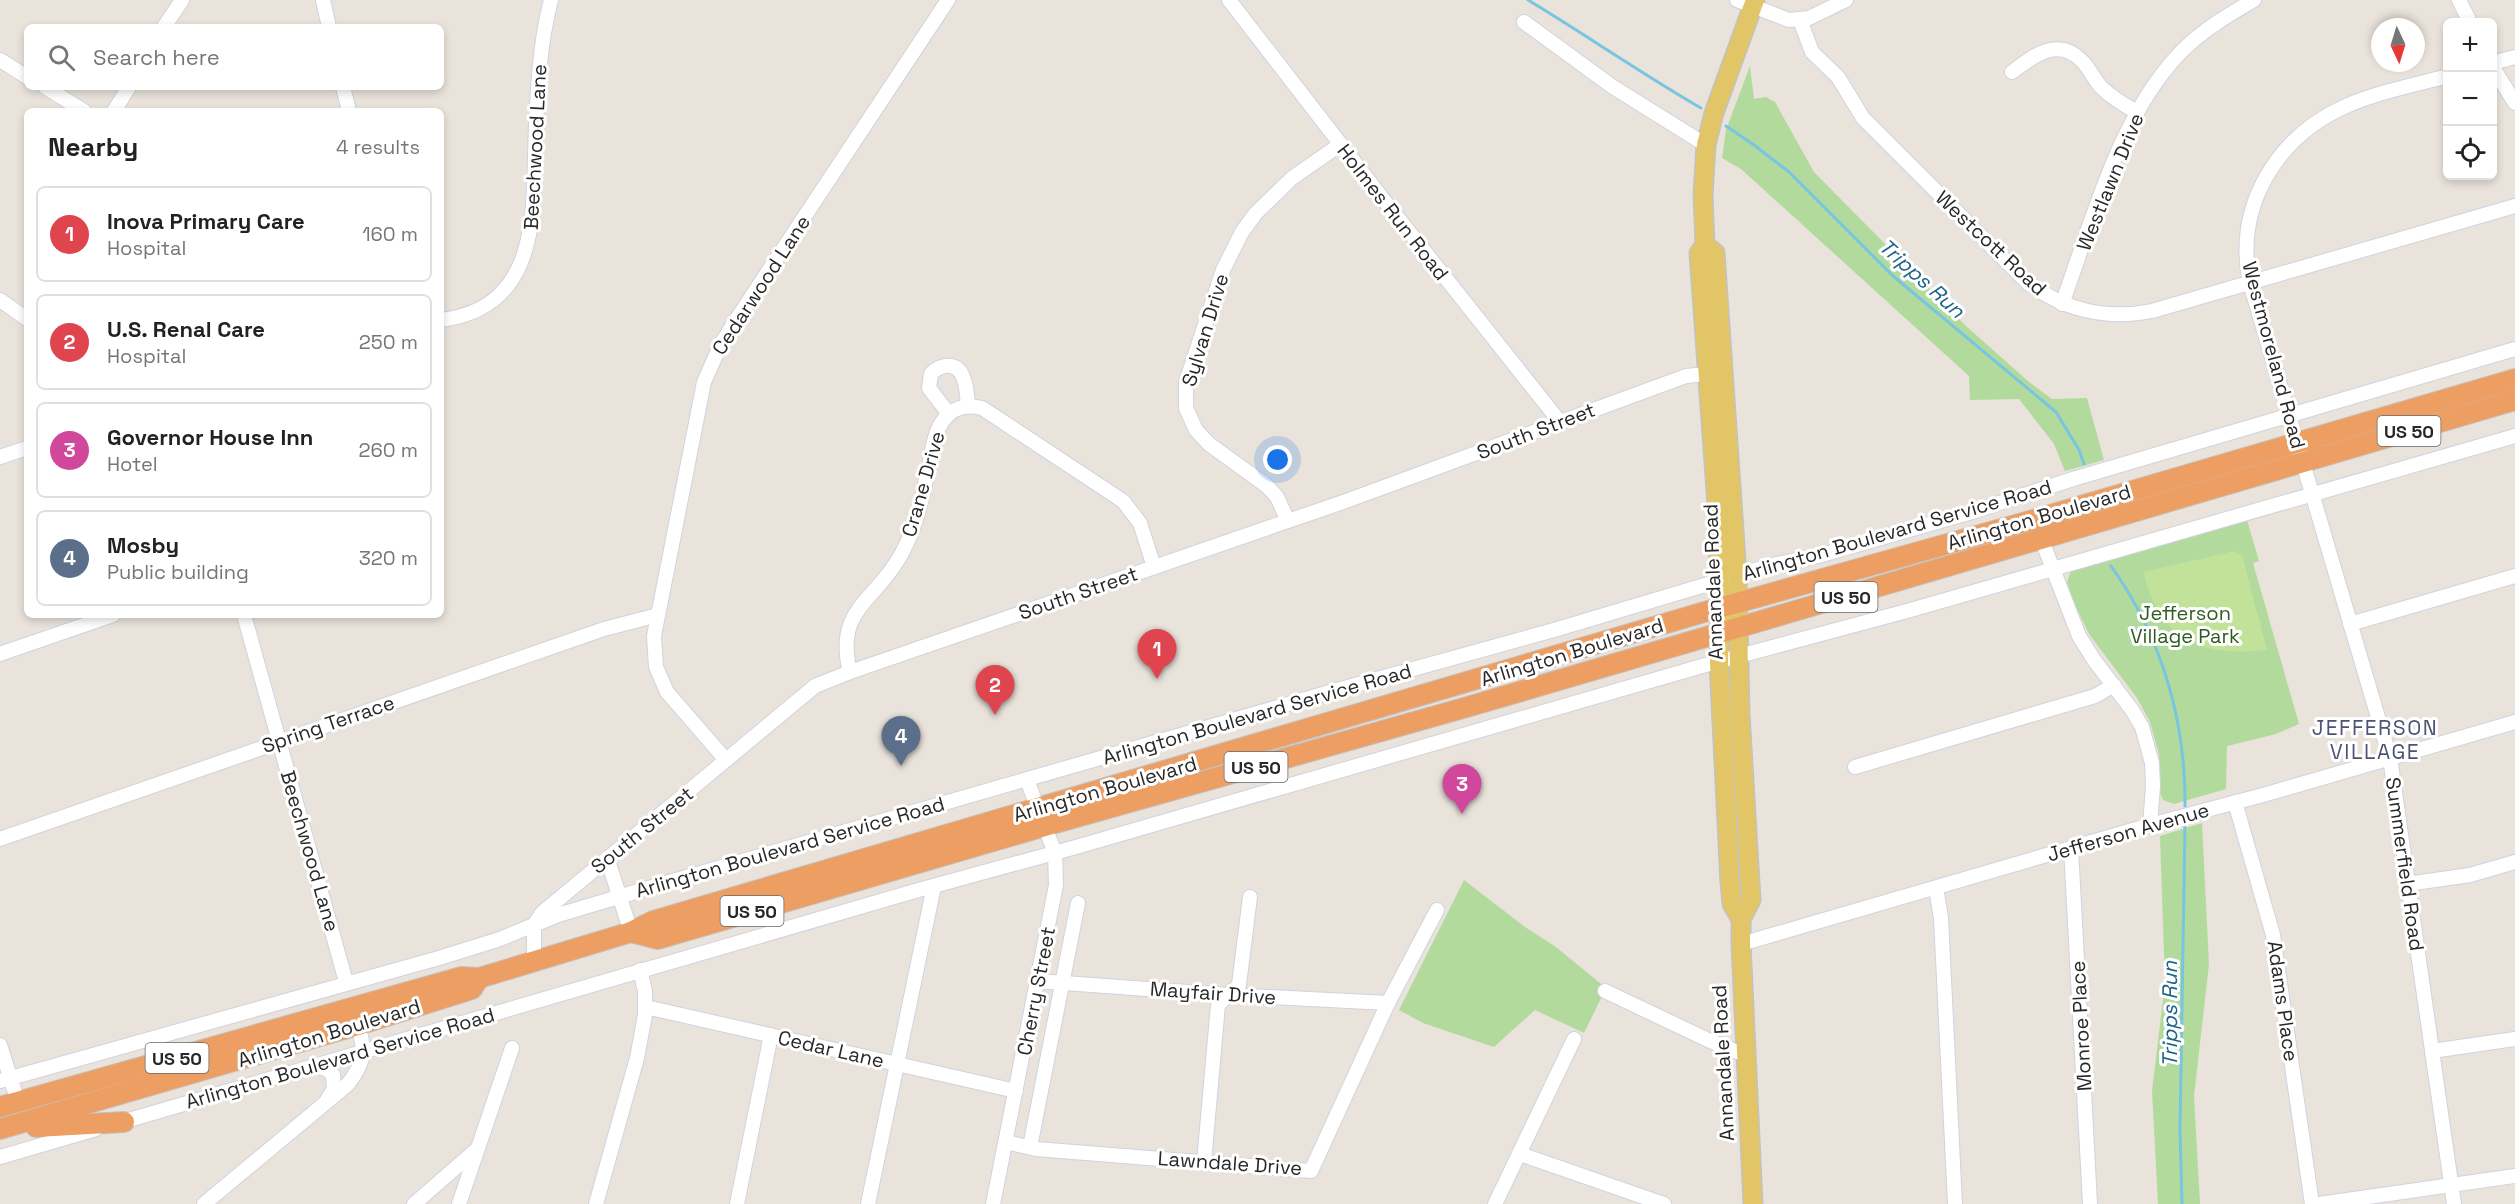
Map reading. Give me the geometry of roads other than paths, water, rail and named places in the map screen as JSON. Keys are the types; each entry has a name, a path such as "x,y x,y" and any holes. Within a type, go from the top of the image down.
{"highway":[{"name":"Arlington Boulevard","path":"0,1129 356,1016 462,977 479,978 631,932 658,939 1498,674 2515,379"},
{"name":"Arlington Boulevard","path":"1041,817 1379,732 2515,400"},
{"path":"2041,538 2046,526 2056,513"},
{"path":"2015,546 2025,537 2032,520"},
{"name":"Arlington Boulevard","path":"9,1105 356,1016"},
{"path":"0,1129 124,1122"}],"main road":[{"name":"Annandale Road","path":"1748,2 1706,145 1703,195 1705,245 1715,253 1720,580 1729,606 1740,627 1740,714 1751,900 1741,919 1741,944 1753,1204"},
{"name":"Annandale Road","path":"1716,373 1737,575 1720,633 1719,662 1732,904 1741,919"}],"street":[{"path":"167,24 182,0"},
{"path":"323,0 328,24"},
{"name":"Beechwood Lane","path":"444,319 471,313 494,300 516,274 524,258 531,227 541,46 551,0"},
{"name":"Cedarwood Lane","path":"726,760 676,703 661,681 654,656 658,615 707,373 738,316 948,0"},
{"name":"Holmes Run Road","path":"1229,0 1560,422"},
{"path":"1748,2 1782,19 1800,20 1846,0"},
{"name":"Westlawn Drive","path":"2062,304 2115,160 2136,112 2151,89 2181,52 2201,34 2254,0"},
{"path":"2459,0 2468,18"},
{"name":"Westcott Road","path":"1800,20 1812,52 1838,77 1863,118 2028,283 2062,304 2096,314 2134,315 2515,206"},
{"path":"1524,22 1613,87 1706,145"},
{"path":"2012,72 2036,53 2056,49 2066,51 2082,61 2110,96 2136,112"},
{"path":"2497,64 2515,57"},
{"path":"0,60 24,75"},
{"path":"2497,72 2515,103"},
{"name":"Westmoreland Road","path":"2302,462 2250,283 2246,250 2251,212 2263,183 2277,161 2307,130 2344,107 2362,100 2443,77"},
{"path":"50,90 79,108"},
{"path":"116,108 127,90"},
{"path":"344,90 348,108"},
{"name":"Sylvan Drive","path":"1288,521 1283,507 1267,486 1209,444 1196,430 1186,408 1186,382 1223,270 1242,232 1256,213 1292,178 1341,144"},
{"path":"0,300 24,317"},
{"name":"Arlington Boulevard Service Road","path":"5,1079 490,942 619,897 1330,692 1491,648 1772,565 1818,556 1972,512 2024,494 2515,350"},
{"path":"949,414 929,388 931,374 941,366 949,365 960,372 963,377 968,406 982,408 1010,425 1123,501 1140,523 1155,567"},
{"name":"South Street","path":"534,925 542,912 815,686 1442,467 1686,376 1716,373"},
{"name":"Crane Drive","path":"850,672 846,648 848,625 852,616 884,581 902,554 920,508 938,429 949,414 968,406"},
{"name":"Arlington Boulevard Service Road","path":"0,1157 640,970 2515,436"},
{"path":"0,457 24,449"},
{"name":"Summerfield Road","path":"2302,462 2390,758 2454,1204"},
{"path":"2024,494 2032,520"},
{"path":"2041,538 2079,636 2132,710 2148,746 2153,786 2150,825"},
{"path":"2350,624 2515,576"},
{"name":"Spring Terrace","path":"0,839 604,629 658,615"},
{"path":"0,654 105,618"},
{"name":"Beechwood Lane","path":"244,618 346,982"},
{"path":"1491,648 1498,674"},
{"path":"1855,767 2095,696 2114,685"},
{"name":"Jefferson Avenue","path":"1741,944 2515,722"},
{"path":"1379,732 1387,757"},
{"name":"Cherry Street","path":"993,1204 1056,885 1055,853 1027,780"},
{"name":"Adams Place","path":"2235,802 2273,935 2312,1204"},
{"name":"Monroe Place","path":"2071,848 2090,1204"},
{"path":"607,858 631,932"},
{"path":"2407,884 2470,875 2515,862"},
{"path":"868,1204 934,886"},
{"path":"1936,888 1941,918 1955,1204"},
{"path":"1204,1162 1218,1005 1239,986 1250,897"},
{"name":"Cherry Street","path":"1030,1147 1078,903"},
{"name":"Lawndale Drive","path":"1006,1142 1030,1147 1311,1171 1388,1003 1437,910"},
{"path":"534,925 534,961"},
{"path":"596,1204 637,1058 646,1007 640,970"},
{"name":"Mayfair Drive","path":"1037,981 1229,995 1388,1003"},
{"path":"1605,991 1745,1055"},
{"name":"Cedar Lane","path":"646,1007 1016,1091"},
{"path":"204,1204 348,1084 356,1074 365,1050 356,1016"},
{"path":"737,1204 771,1035"},
{"path":"1495,1204 1574,1039"},
{"path":"2432,1051 2515,1040"},
{"path":"0,1045 9,1105"},
{"path":"459,1204 512,1048"},
{"path":"311,1066 330,1070 335,1079 334,1089 322,1107"},
{"path":"414,1204 477,1149"},
{"path":"1520,1155 1664,1204"},
{"path":"2319,1204 2515,1176"}],"waterway":[{"name":"Tripps Run","path":"1528,0 1701,108"},
{"name":"Tripps Run","path":"1726,126 1789,172 1893,276 2056,412 2079,450 2084,464"},
{"name":"Tripps Run","path":"2111,566 2144,621 2167,680 2181,742 2185,806"},
{"name":"Tripps Run","path":"2182,1204 2180,1129 2185,825"}],"place":[{"name":"Inova Primary Care","path":"1157,679"},
{"name":"U.S. Renal Care","path":"995,715"},
{"name":"Mosby","path":"901,766"},
{"name":"Governor House Inn","path":"1462,814"}],"district":[{"name":"JEFFERSON VILLAGE","path":"2375,739"}],"park label":[{"name":"Jefferson Village Park","path":"2185,624"}]}
